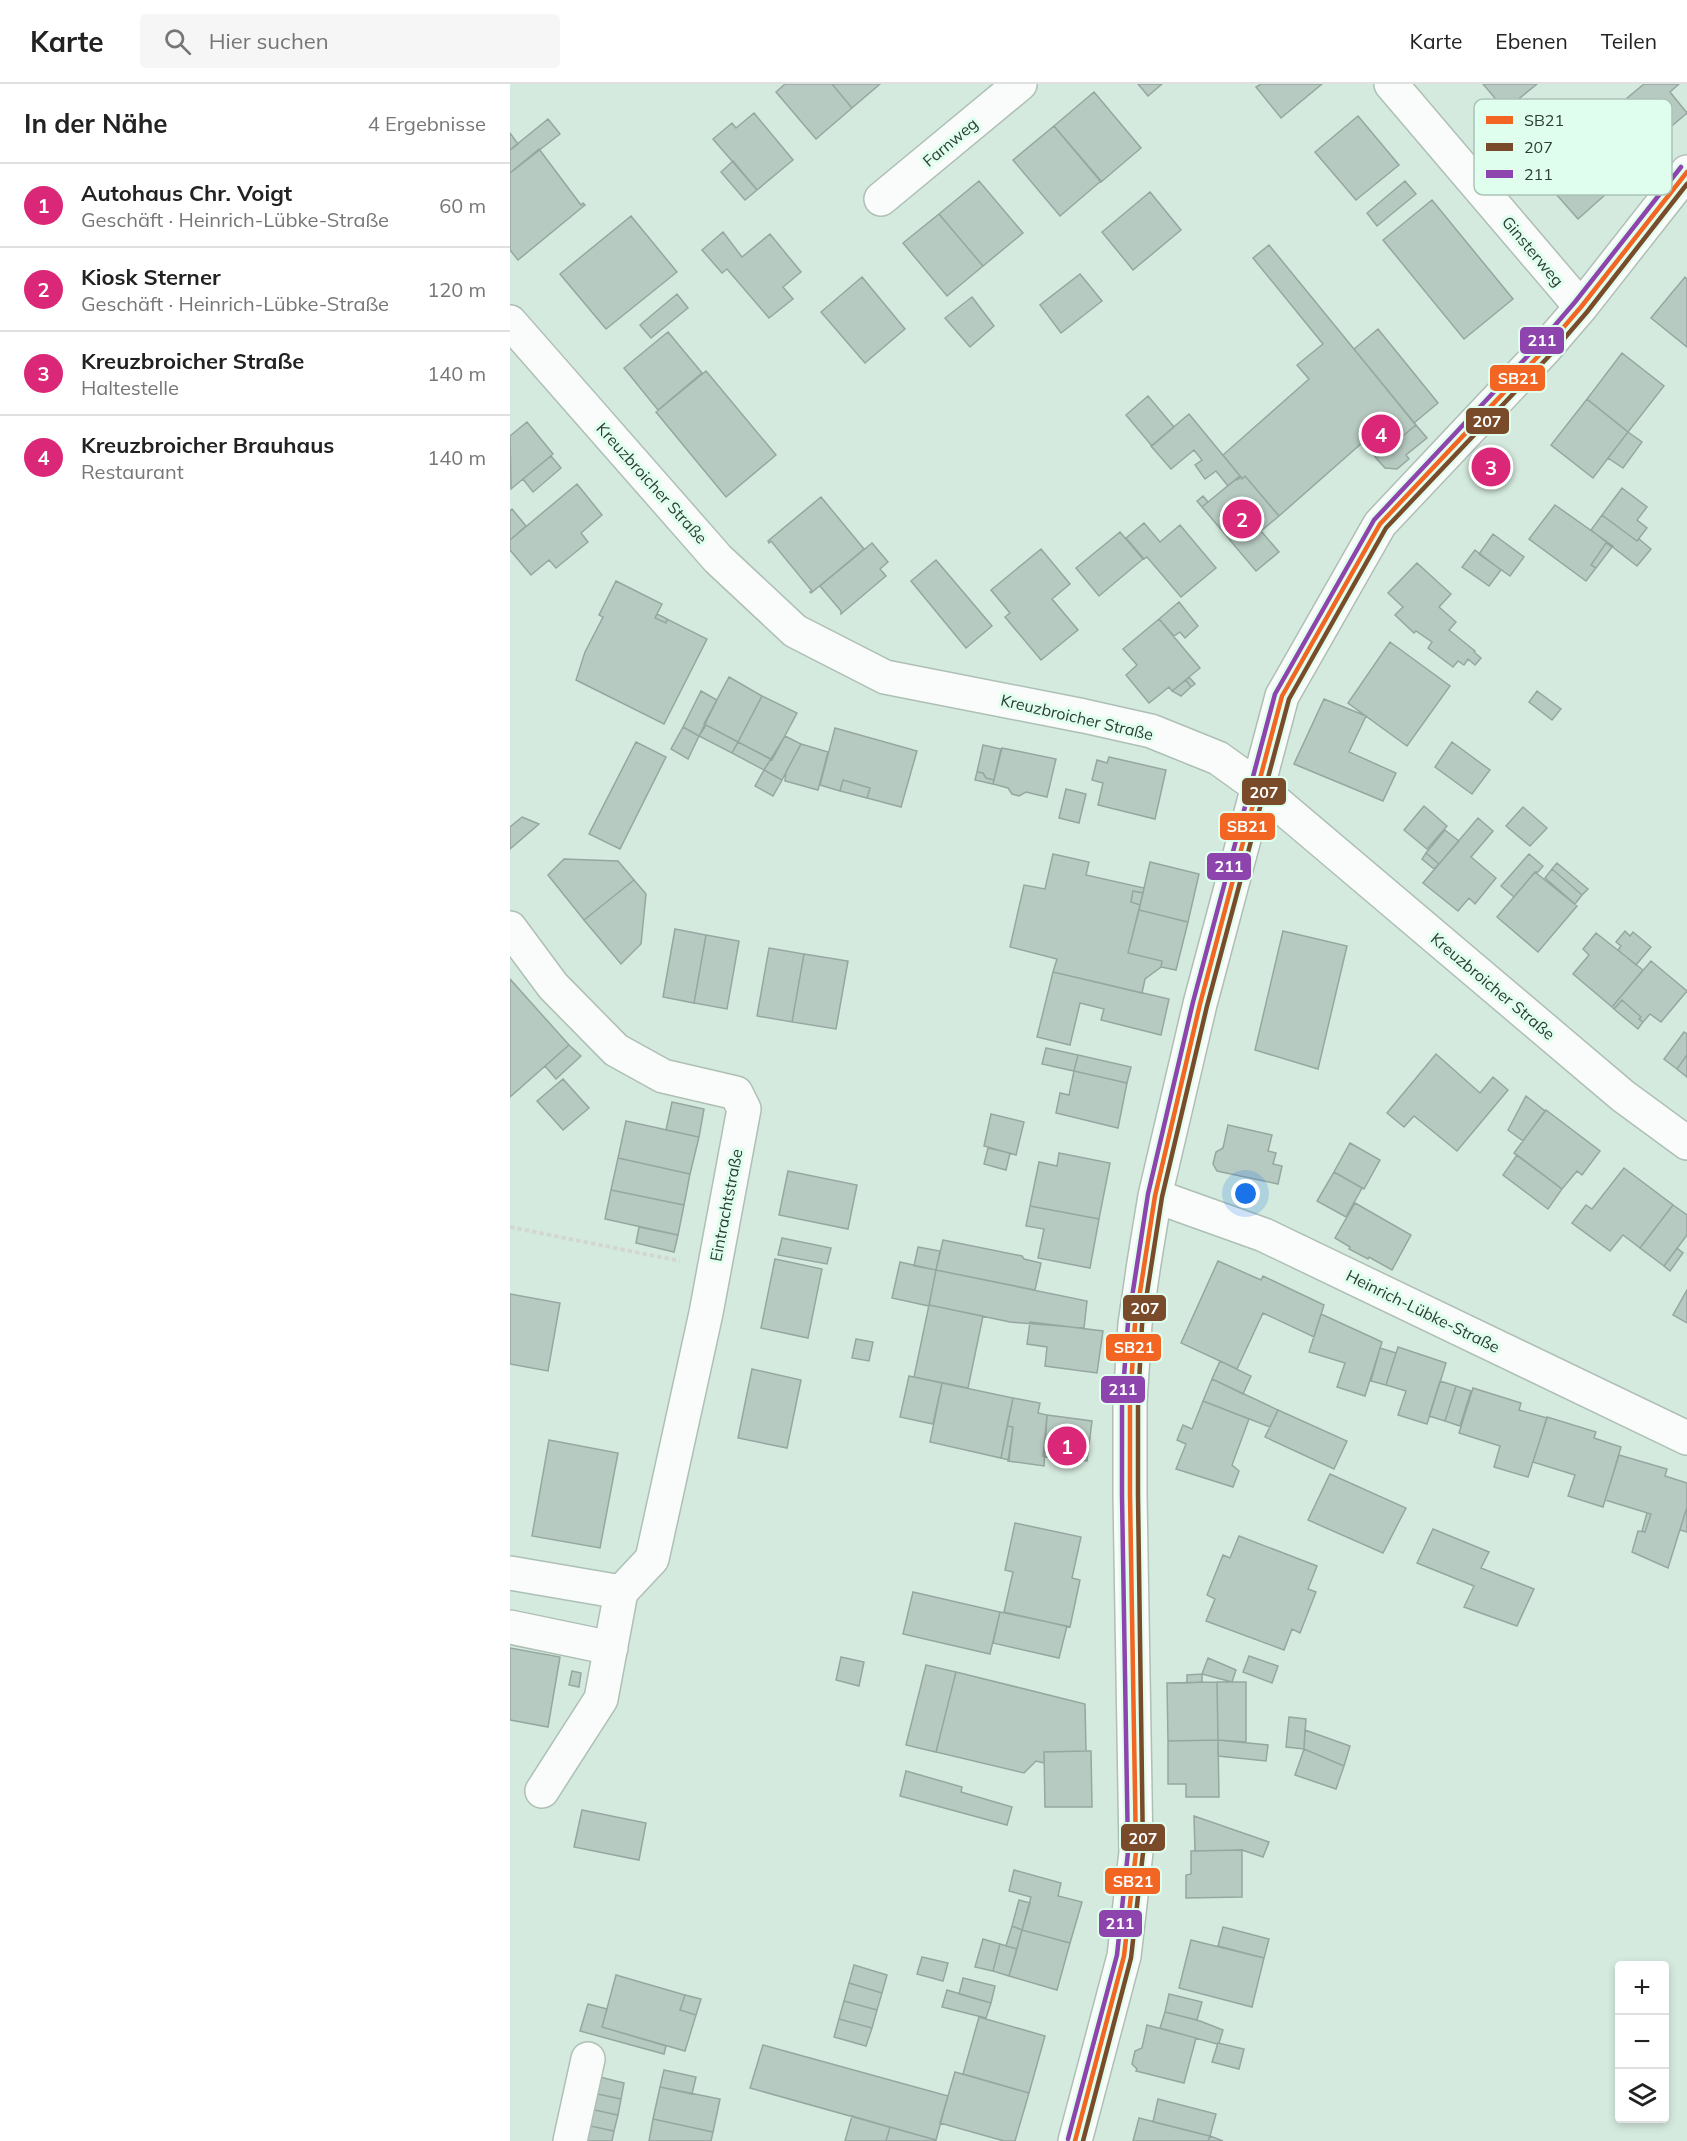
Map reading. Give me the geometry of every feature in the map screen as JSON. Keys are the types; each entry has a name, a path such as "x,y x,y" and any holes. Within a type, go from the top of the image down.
{"street":[{"name":"Farnweg","path":"881,199 1020,84"},
{"name":"Ginsterweg","path":"1391,84 1474,181"},
{"path":"1672,191 1687,172"},
{"name":"Ginsterweg","path":"1486,195 1581,307"},
{"path":"1075,2141 1124,1956 1136,1852 1130,1495 1130,1403 1135,1324 1155,1196 1200,1004 1282,696 1380,524 1544,350 1581,307 1669,195"},
{"name":"Kreuzbroicher Straße","path":"510,322 718,559 795,631 885,677 1151,731 1218,758 1257,786 1623,1096 1687,1143"},
{"name":"Eintrachtstraße","path":"510,928 553,986 616,1050 663,1076 736,1093 744,1109 706,1313 652,1559 621,1592"},
{"name":"Heinrich-Lübke-Straße","path":"1155,1196 1264,1235 1687,1438"},
{"path":"510,1573 621,1592 601,1699 543,1791"},
{"path":"510,1627 611,1648"},
{"path":"570,2141 588,2059"}],"path":[{"path":"510,1227 714,1268"}],"building":[{"path":"785,84 832,84 852,108 816,139 776,92"},
{"path":"832,84 880,84 852,108"},
{"path":"1138,84 1162,84 1148,96"},
{"path":"1261,84 1322,84 1281,118 1256,87"},
{"path":"1483,84 1537,84 1519,99 1496,99"},
{"path":"1644,84 1679,84 1670,92 1687,113 1672,126 1672,99 1626,99"},
{"path":"1094,92 1141,148 1101,182 1054,126"},
{"path":"754,113 793,160 757,190 713,139 732,123 736,128"},
{"path":"1358,116 1399,165 1356,200 1315,152"},
{"path":"548,119 560,134 510,173 510,150"},
{"path":"1054,126 1101,181 1060,216 1013,160"},
{"path":"510,133 518,144 510,150"},
{"path":"539,149 581,205 583,203 585,205 518,260 510,250 510,173"},
{"path":"733,161 757,190 745,200 721,172"},
{"path":"979,181 1023,233 983,266 939,214"},
{"path":"1405,181 1416,194 1377,226 1367,213"},
{"path":"1150,192 1181,230 1133,270 1102,232"},
{"path":"1557,195 1605,195 1578,219"},
{"path":"1432,200 1513,299 1464,339 1383,240"},
{"path":"939,214 983,266 947,296 903,243"},
{"path":"631,216 677,272 606,329 560,274"},
{"path":"723,232 742,257 770,234 801,272 783,287 793,299 769,318 727,269 722,273 702,250"},
{"path":"1269,245 1416,425 1376,458 1363,442 1279,516 1245,476 1242,479 1241,477 1236,479 1240,476 1223,455 1309,379 1297,365 1323,344 1253,258"},
{"path":"1080,274 1102,301 1061,333 1040,305"},
{"path":"862,277 905,329 865,363 821,312"},
{"path":"1685,277 1687,279 1687,347 1651,318"},
{"path":"677,294 688,308 651,338 640,325"},
{"path":"972,297 994,326 970,347 945,318"},
{"path":"1378,329 1438,403 1414,423 1354,349"},
{"path":"668,332 702,373 658,410 624,368"},
{"path":"1622,353 1664,386 1628,432 1587,399"},
{"path":"706,371 776,455 726,497 656,412"},
{"path":"1148,396 1174,427 1152,446 1126,415"},
{"path":"1587,399 1628,432 1593,478 1551,445"},
{"path":"1189,414 1240,476 1228,486 1216,471 1205,479 1195,465 1202,460 1194,450 1171,469 1151,446"},
{"path":"527,422 553,454 511,489 510,436"},
{"path":"1416,425 1427,438 1406,455 1409,459 1397,469 1385,468 1376,458"},
{"path":"1628,432 1642,442 1623,468 1608,458"},
{"path":"551,456 561,468 533,492 523,479"},
{"path":"1245,476 1279,516 1261,531 1279,552 1256,571 1202,507 1236,479 1241,477 1242,479"},
{"path":"577,484 602,515 581,533 588,542 556,568 549,560 531,575 510,550 510,540"},
{"path":"1622,488 1647,507 1637,520 1647,528 1637,541 1602,515"},
{"path":"1203,496 1208,502 1202,507 1197,501"},
{"path":"821,497 864,549 811,593 812,591 771,541 769,543 768,541"},
{"path":"1555,505 1613,546 1606,543 1591,565 1596,568 1586,581 1529,539"},
{"path":"512,509 526,526 510,540 510,511"},
{"path":"1602,515 1651,549 1637,566 1591,530"},
{"path":"1144,523 1160,542 1180,525 1216,568 1181,597 1147,557 1144,559 1126,538"},
{"path":"1120,532 1143,559 1099,596 1076,568"},
{"path":"1493,534 1524,557 1510,576 1479,554"},
{"path":"872,543 888,562 880,569 886,576 841,614 841,611 820,586"},
{"path":"1606,543 1612,547 1596,568 1591,565"},
{"path":"1041,549 1070,584 1052,599 1078,630 1041,660 1005,617 1010,613 991,590"},
{"path":"1475,550 1501,570 1489,586 1462,567"},
{"path":"936,560 992,626 966,648 911,581"},
{"path":"1417,563 1451,594 1439,607 1456,622 1449,630 1481,658 1475,665 1468,659 1464,665 1458,661 1453,667 1428,648 1432,642 1416,631 1414,633 1395,615 1403,607 1388,593"},
{"path":"616,581 662,604 655,618 666,623 667,619 707,639 664,724 576,680 585,652 603,617 599,615"},
{"path":"1179,602 1198,626 1185,638 1180,632 1174,636 1159,619"},
{"path":"657,614 667,619 666,623 655,618"},
{"path":"1159,619 1200,668 1172,691 1169,687 1149,703 1126,675 1137,665 1123,649"},
{"path":"1390,642 1450,686 1407,746 1348,703"},
{"path":"729,677 762,696 738,742 704,724"},
{"path":"1189,677 1195,684 1191,687 1186,680"},
{"path":"1186,680 1191,687 1181,696 1172,691"},
{"path":"701,691 717,700 699,736 683,727"},
{"path":"1537,691 1561,709 1552,720 1529,702"},
{"path":"762,696 797,713 772,760 738,742"},
{"path":"1324,699 1366,716 1349,752 1396,773 1383,801 1294,764"},
{"path":"706,725 738,742 732,753 699,736"},
{"path":"683,727 699,736 688,759 671,749"},
{"path":"835,728 917,751 901,807 867,798 870,788 843,780 840,791 820,785"},
{"path":"785,736 801,744 782,780 764,770"},
{"path":"636,742 666,757 620,849 589,834"},
{"path":"738,742 771,759 764,770 732,753"},
{"path":"1452,742 1490,770 1472,794 1435,767"},
{"path":"801,744 828,752 818,790 785,781 786,772"},
{"path":"983,745 1001,749 994,780 977,772"},
{"path":"1002,748 1056,759 1047,797 1026,792 1019,796 1012,794 1008,788 993,784"},
{"path":"1109,757 1166,770 1155,819 1098,805 1103,783 1092,780 1097,760 1107,763"},
{"path":"764,770 782,780 773,796 755,786"},
{"path":"977,772 994,780 993,784 975,780"},
{"path":"843,780 870,788 867,798 840,791"},
{"path":"1066,789 1086,794 1079,823 1059,818"},
{"path":"1424,806 1447,826 1427,849 1404,830"},
{"path":"1523,807 1547,828 1530,846 1506,826"},
{"path":"522,817 539,824 510,849 510,827"},
{"path":"1478,818 1493,831 1471,857 1496,878 1475,904 1469,898 1458,911 1423,883"},
{"path":"1445,830 1459,841 1439,864 1426,853"},
{"path":"1426,853 1439,864 1434,869 1422,859"},
{"path":"1053,854 1089,862 1086,875 1144,888 1143,893 1133,891 1131,902 1140,905 1128,953 1162,961 1161,967 1145,979 1142,993 1053,972 1057,959 1010,947 1024,885 1045,889"},
{"path":"1529,854 1543,866 1514,897 1501,886"},
{"path":"564,859 618,861 634,880 584,920 548,875"},
{"path":"1150,862 1199,874 1188,922 1139,910"},
{"path":"1557,863 1588,889 1582,895 1552,869"},
{"path":"1552,869 1582,895 1575,904 1545,878"},
{"path":"1535,872 1577,906 1538,952 1497,917"},
{"path":"634,880 646,894 641,944 621,964 584,920"},
{"path":"1133,891 1143,893 1140,905 1131,902"},
{"path":"1139,910 1188,922 1176,970 1161,967 1162,961 1128,953"},
{"path":"675,929 706,935 694,1003 663,997"},
{"path":"1283,931 1347,946 1318,1069 1255,1050"},
{"path":"1625,931 1630,936 1633,932 1651,947 1636,965 1618,950 1621,946 1616,942"},
{"path":"1596,933 1643,970 1612,1007 1573,974 1589,955 1583,949"},
{"path":"706,935 739,941 727,1009 694,1003"},
{"path":"769,948 804,954 792,1022 757,1016"},
{"path":"804,954 848,961 836,1029 792,1022"},
{"path":"1651,961 1687,991 1661,1022 1650,1014 1643,1022 1639,1019 1641,1017 1622,1000 1614,1009 1612,1007"},
{"path":"1053,972 1169,999 1161,1035 1101,1020 1104,1009 1080,1003 1070,1045 1037,1037"},
{"path":"510,979 569,1045 510,1097"},
{"path":"1622,1000 1641,1017 1639,1019 1643,1022 1638,1029 1614,1009"},
{"path":"1684,1032 1687,1034 1687,1055 1677,1069 1664,1059"},
{"path":"569,1045 581,1056 556,1079 545,1066"},
{"path":"1046,1048 1078,1055 1074,1071 1042,1064"},
{"path":"1436,1054 1480,1093 1493,1077 1508,1090 1457,1151 1414,1116 1404,1127 1387,1113"},
{"path":"1078,1055 1131,1067 1127,1083 1074,1071"},
{"path":"1687,1055 1687,1077 1677,1069"},
{"path":"1074,1071 1127,1083 1118,1128 1056,1113 1060,1093 1069,1095"},
{"path":"563,1079 589,1108 563,1130 537,1101"},
{"path":"1526,1096 1545,1111 1523,1141 1508,1130"},
{"path":"672,1102 704,1109 699,1137 666,1130"},
{"path":"1546,1110 1600,1151 1582,1175 1577,1171 1562,1189 1514,1153"},
{"path":"991,1114 1024,1122 1016,1155 984,1146"},
{"path":"626,1121 699,1137 690,1174 618,1158"},
{"path":"1228,1125 1272,1135 1268,1151 1276,1153 1273,1164 1282,1166 1278,1184 1217,1171 1213,1164 1216,1152 1223,1148"},
{"path":"1350,1143 1380,1160 1364,1189 1334,1172"},
{"path":"988,1148 1010,1153 1006,1170 984,1164"},
{"path":"1059,1153 1110,1163 1099,1219 1030,1206 1039,1162 1057,1166"},
{"path":"1517,1155 1562,1189 1548,1209 1503,1175"},
{"path":"618,1158 690,1174 684,1205 611,1190"},
{"path":"1624,1168 1673,1205 1640,1248 1623,1235 1610,1251 1572,1223 1586,1205 1592,1209"},
{"path":"788,1171 857,1185 848,1229 779,1215"},
{"path":"1334,1172 1362,1188 1346,1217 1317,1201"},
{"path":"611,1190 684,1205 678,1235 605,1219"},
{"path":"1355,1203 1411,1235 1392,1270 1349,1249 1350,1247 1335,1238"},
{"path":"1673,1205 1687,1215 1687,1235 1664,1266 1640,1248"},
{"path":"1030,1206 1099,1219 1090,1268 1038,1258 1044,1229 1026,1226"},
{"path":"639,1227 678,1235 674,1252 636,1243"},
{"path":"782,1238 831,1248 827,1264 778,1255"},
{"path":"943,1240 1022,1256 1024,1259 1041,1263 1035,1290 936,1270"},
{"path":"918,1247 940,1251 936,1270 914,1266"},
{"path":"1677,1248 1683,1253 1670,1271 1664,1266"},
{"path":"775,1259 822,1269 808,1338 761,1328"},
{"path":"1218,1261 1261,1280 1263,1276 1324,1305 1314,1337 1263,1313 1237,1369 1181,1343"},
{"path":"900,1262 936,1270 929,1306 892,1298"},
{"path":"936,1270 1087,1301 1084,1328 1010,1322 929,1305"},
{"path":"1687,1290 1687,1323 1673,1315"},
{"path":"510,1294 560,1303 548,1371 510,1364"},
{"path":"929,1305 983,1316 968,1388 914,1377"},
{"path":"1321,1314 1382,1342 1365,1396 1337,1387 1345,1363 1309,1352"},
{"path":"1030,1322 1103,1331 1097,1373 1045,1366 1047,1347 1027,1344"},
{"path":"856,1339 873,1342 869,1361 852,1358"},
{"path":"1398,1347 1446,1363 1427,1424 1398,1415 1406,1391 1386,1385"},
{"path":"1380,1348 1396,1353 1386,1385 1371,1381"},
{"path":"1220,1361 1251,1376 1243,1394 1212,1379"},
{"path":"752,1369 801,1380 787,1448 738,1438"},
{"path":"909,1376 942,1383 933,1424 900,1417"},
{"path":"1212,1379 1278,1410 1270,1427 1203,1401"},
{"path":"1440,1381 1456,1386 1445,1421 1429,1416"},
{"path":"942,1383 1013,1398 1001,1458 930,1442"},
{"path":"1456,1386 1471,1391 1460,1426 1445,1421"},
{"path":"1473,1388 1521,1403 1519,1410 1547,1418 1528,1477 1494,1467 1500,1446 1459,1433"},
{"path":"1013,1398 1040,1403 1038,1413 1047,1415 1044,1466 1008,1461 1013,1427 1007,1426"},
{"path":"1203,1401 1249,1419 1232,1465 1239,1471 1233,1487 1176,1469 1186,1444 1177,1440 1183,1425 1192,1429"},
{"path":"1278,1410 1347,1441 1334,1469 1265,1437"},
{"path":"1047,1415 1092,1421 1087,1461 1043,1456"},
{"path":"1547,1417 1596,1432 1594,1438 1621,1447 1603,1507 1568,1496 1575,1475 1533,1462"},
{"path":"1007,1426 1013,1427 1009,1460 1001,1458"},
{"path":"549,1440 618,1453 600,1548 532,1536"},
{"path":"1619,1455 1667,1469 1665,1476 1687,1483 1687,1507 1668,1568 1632,1552 1638,1531 1645,1532 1651,1514 1605,1500"},
{"path":"1330,1474 1406,1508 1383,1553 1308,1520"},
{"path":"1687,1507 1687,1532 1680,1530"},
{"path":"1647,1513 1651,1514 1645,1532 1642,1531"},
{"path":"1015,1523 1081,1537 1072,1578 1080,1580 1070,1627 1004,1612 1013,1572 1005,1570"},
{"path":"1433,1529 1489,1552 1481,1568 1534,1589 1517,1626 1464,1607 1474,1586 1417,1563"},
{"path":"1239,1536 1317,1566 1308,1589 1316,1592 1300,1633 1292,1629 1284,1650 1206,1621 1215,1599 1207,1595 1223,1555 1230,1558"},
{"path":"913,1592 1000,1612 990,1654 903,1634"},
{"path":"1000,1612 1067,1626 1059,1658 993,1643"},
{"path":"510,1648 560,1657 548,1727 510,1720"},
{"path":"1249,1656 1278,1666 1272,1683 1243,1672"},
{"path":"841,1657 864,1662 859,1686 836,1680"},
{"path":"1208,1658 1236,1670 1232,1682 1202,1674"},
{"path":"926,1665 956,1672 936,1752 906,1745"},
{"path":"572,1671 581,1673 579,1687 569,1685"},
{"path":"956,1672 1085,1704 1086,1751 1044,1752 1044,1763 1036,1761 1024,1773 936,1752"},
{"path":"1202,1674 1202,1682 1187,1683 1187,1675"},
{"path":"1217,1682 1246,1682 1246,1742 1218,1740"},
{"path":"1217,1682 1218,1740 1168,1741 1167,1683"},
{"path":"1289,1717 1306,1719 1304,1749 1286,1747"},
{"path":"1305,1730 1350,1746 1344,1766 1304,1749"},
{"path":"1218,1740 1219,1797 1186,1797 1186,1784 1168,1784 1168,1741"},
{"path":"1218,1740 1268,1745 1266,1761 1218,1756"},
{"path":"1304,1749 1344,1766 1336,1789 1295,1775"},
{"path":"1091,1751 1092,1807 1045,1807 1044,1752"},
{"path":"906,1771 962,1787 961,1792 1012,1807 1007,1825 900,1796"},
{"path":"582,1810 646,1823 639,1860 574,1847"},
{"path":"1194,1816 1269,1842 1263,1857 1242,1850 1195,1851"},
{"path":"1242,1850 1242,1897 1186,1898 1186,1875 1191,1874 1191,1851"},
{"path":"1014,1870 1061,1883 1058,1896 1082,1902 1070,1943 1022,1930 1031,1897 1009,1891"},
{"path":"1019,1900 1030,1903 1022,1930 1012,1926"},
{"path":"1012,1926 1022,1930 1017,1949 1006,1946"},
{"path":"1223,1927 1269,1939 1264,1958 1218,1946"},
{"path":"1022,1930 1070,1943 1057,1990 1009,1976"},
{"path":"983,1939 1000,1944 993,1971 975,1967"},
{"path":"1191,1940 1264,1958 1252,2007 1179,1988"},
{"path":"1000,1944 1017,1949 1009,1976 993,1971"},
{"path":"922,1957 948,1963 943,1981 917,1974"},
{"path":"854,1965 887,1975 882,1993 849,1983"},
{"path":"616,1975 685,1995 680,2010 696,2015 685,2051 602,2027"},
{"path":"963,1978 995,1986 991,2003 959,1994"},
{"path":"849,1983 882,1993 877,2010 844,2001"},
{"path":"947,1990 991,2003 986,2018 942,2007"},
{"path":"1169,1994 1202,2002 1197,2020 1165,2012"},
{"path":"685,1995 701,1999 696,2015 680,2010"},
{"path":"844,2001 877,2010 872,2028 839,2019"},
{"path":"588,2004 607,2009 602,2027 666,2046 664,2054 580,2031"},
{"path":"1165,2012 1223,2030 1219,2043 1160,2028"},
{"path":"979,2017 1045,2036 1029,2093 963,2074"},
{"path":"839,2019 872,2028 866,2046 834,2037"},
{"path":"1147,2025 1196,2038 1184,2083 1136,2071 1137,2069 1132,2064 1135,2051 1142,2048"},
{"path":"1218,2043 1244,2049 1239,2069 1212,2062"},
{"path":"763,2045 948,2096 936,2140 750,2088"},
{"path":"664,2070 696,2077 692,2094 660,2087"},
{"path":"955,2072 1029,2093 1015,2141 1004,2141 940,2123"},
{"path":"592,2075 624,2083 621,2099 588,2092"},
{"path":"660,2087 720,2099 713,2132 653,2119"},
{"path":"588,2092 621,2099 618,2115 585,2108"},
{"path":"1158,2099 1216,2114 1210,2136 1153,2122"},
{"path":"585,2108 618,2115 614,2131 581,2124"},
{"path":"852,2116 890,2127 886,2141 845,2141"},
{"path":"1139,2118 1210,2136 1208,2141 1133,2141"},
{"path":"653,2119 713,2132 711,2141 649,2141"},
{"path":"581,2124 614,2131 612,2141 582,2141"},
{"path":"890,2127 936,2140 886,2141"},
{"path":"1210,2136 1223,2141 1208,2141"}],"transit line":[{"name":"211","path":"1672,178 1681,167"},
{"name":"SB21","path":"1672,191 1687,172"},
{"name":"207","path":"1083,2141 1131,1958 1143,1853 1138,1495 1138,1403 1142,1325 1162,1197 1207,1006 1289,699 1386,528 1550,355 1587,312 1687,184"},
{"name":"211","path":"1068,2139 1117,1955 1128,1852 1122,1495 1122,1403 1128,1323 1148,1194 1193,1002 1275,694 1374,520 1538,345 1659,195"},
{"name":"SB21","path":"1075,2141 1124,1956 1136,1852 1130,1495 1130,1403 1135,1324 1155,1196 1200,1004 1282,696 1380,524 1544,350 1581,307 1669,195"}],"place":[{"name":"Kreuzbroicher Brauhaus","path":"1381,434"},
{"name":"Kreuzbroicher Straße","path":"1491,467"},
{"name":"Kiosk Sterner","path":"1242,519"},
{"name":"Autohaus Chr. Voigt","path":"1067,1446"}]}
